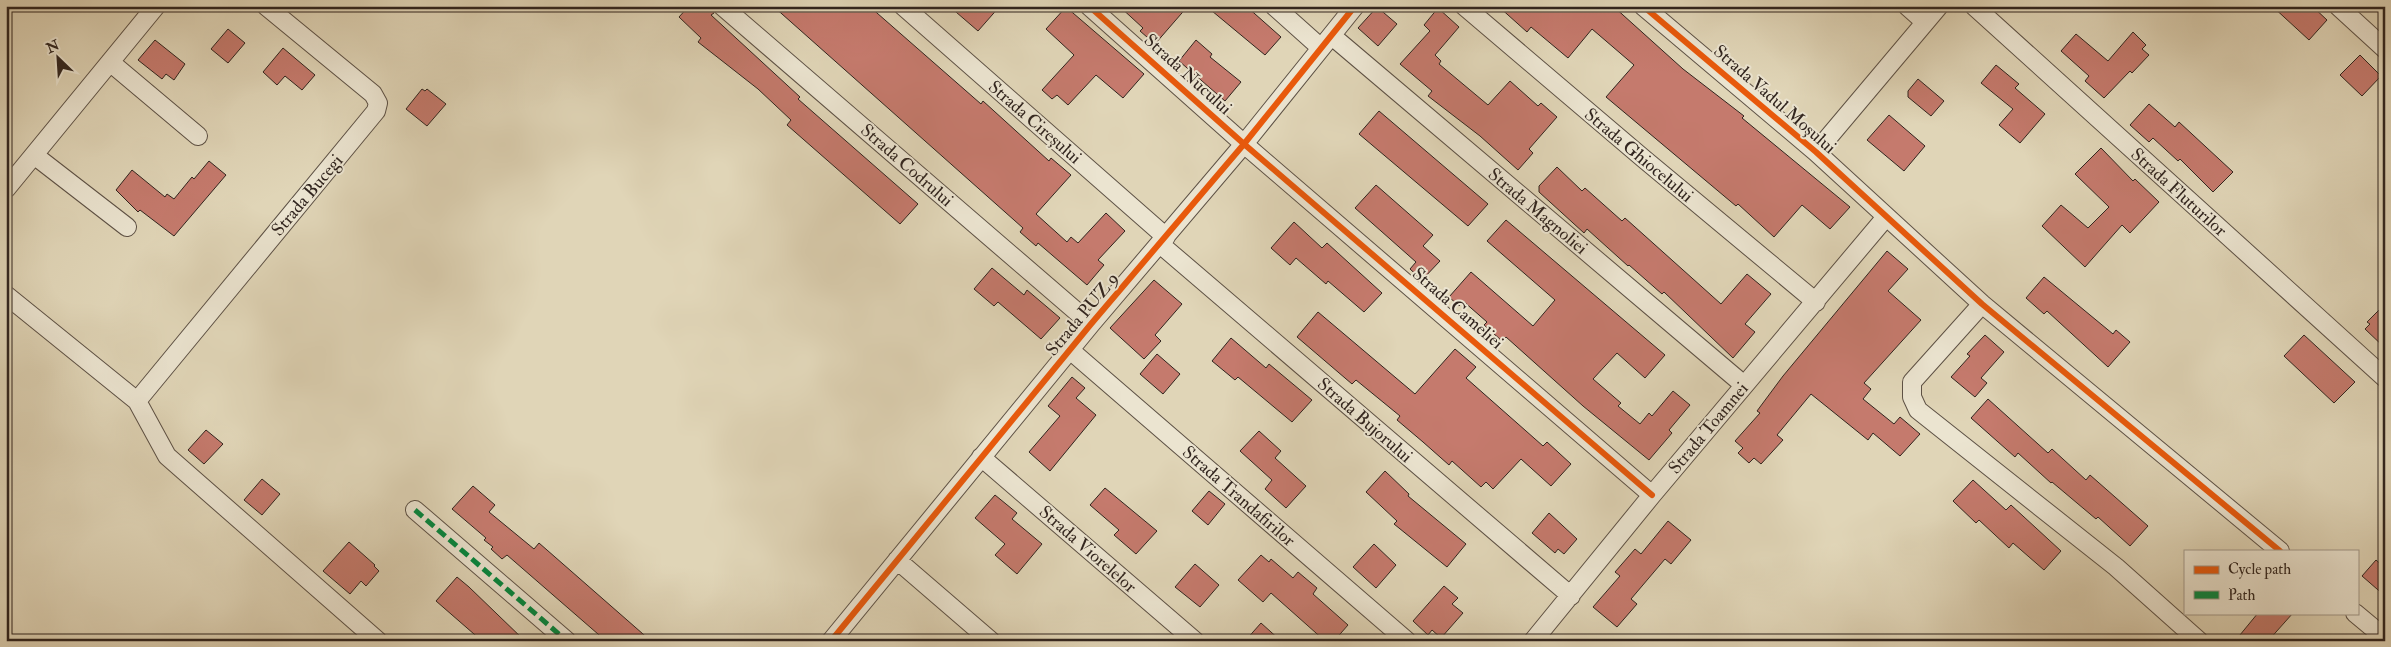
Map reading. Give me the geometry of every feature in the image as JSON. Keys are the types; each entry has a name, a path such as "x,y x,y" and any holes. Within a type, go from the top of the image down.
{"street":[{"path":"6,189 156,6"},
{"name":"Strada Bucegi","path":"137,401 376,112 378,103 373,94 266,6"},
{"name":"Strada Codrului","path":"722,6 1092,324"},
{"name":"Strada Cireșului","path":"903,6 1163,240"},
{"name":"Strada Nucului","path":"1089,6 1244,144"},
{"name":"Strada Magnoliei","path":"1274,6 1326,42 1744,386"},
{"name":"Strada PUZ 9","path":"831,641 1070,350 1244,144 1355,6"},
{"name":"Strada Ghiocelului","path":"1464,6 1816,302"},
{"name":"Strada Vadul Moșului","path":"1643,6 1816,152 1982,304 2279,550"},
{"path":"1907,6 1925,22"},
{"path":"1816,152 1940,6"},
{"name":"Strada Fluturilor","path":"1974,6 2385,378"},
{"path":"2338,6 2385,49"},
{"path":"110,62 198,136"},
{"name":"Strada Cameliei","path":"1244,144 1652,495"},
{"path":"34,155 127,227"},
{"name":"Strada Toamnei","path":"1533,641 1652,495 1886,217"},
{"name":"Strada Bujorului","path":"1163,240 1571,596"},
{"path":"6,295 137,401 167,456 378,641"},
{"path":"1982,304 1912,382 1912,397 1918,410 2116,568 2199,641"},
{"name":"Strada Trandafirilor","path":"1070,350 1407,641"},
{"name":"Strada Viorelelor","path":"981,458 1195,641"},
{"path":"415,510 567,641"},
{"path":"897,560 991,641"},
{"path":"2356,614 2385,638"}],"building":[{"path":"689,6 712,6 714,13 711,15 800,97 798,99 918,204 900,224 787,125 791,120 758,89 698,42 701,38 679,17"},
{"path":"773,6 869,6 981,104 983,101 1049,161 1051,158 1071,175 1036,214 1067,242 1071,237 1078,243 1106,213 1125,231 1098,260 1104,265 1087,285 1038,243 1036,246 1020,232 1023,228"},
{"path":"949,6 1000,6 978,31"},
{"path":"1119,6 1188,6 1155,44 1140,31 1143,28"},
{"path":"1206,6 1246,6 1281,37 1265,55"},
{"path":"1498,6 1613,6 1683,69 1744,116 1742,118 1850,207 1830,229 1802,205 1774,237 1738,204 1736,206 1606,97 1634,65 1592,29 1568,58 1531,27 1527,32"},
{"path":"2272,6 2312,6 2327,20 2309,40"},
{"path":"1066,7 1144,74 1123,98 1096,75 1068,105 1057,95 1052,99 1042,90 1074,55 1046,29"},
{"path":"1377,7 1397,24 1378,46 1358,28"},
{"path":"1438,8 1459,27 1435,55 1441,61 1439,64 1488,105 1510,81 1538,106 1541,103 1557,117 1529,149 1533,153 1518,170 1480,136 1428,96 1432,91 1400,64 1430,31 1424,25"},
{"path":"228,29 245,43 228,63 211,49"},
{"path":"2133,32 2146,45 2142,49 2149,55 2132,73 2130,71 2104,98 2085,81 2089,76 2061,51 2076,34 2108,61"},
{"path":"155,40 185,64 174,80 166,74 162,79 138,60"},
{"path":"1196,40 1212,54 1210,57 1241,82 1225,101 1179,61"},
{"path":"283,48 315,75 302,90 285,76 277,85 263,72"},
{"path":"2360,55 2381,76 2362,96 2340,75"},
{"path":"1996,65 2019,84 2015,88 2045,114 2020,143 1999,125 2013,109 1981,83"},
{"path":"1918,79 1944,101 1931,116 1908,97 1908,91"},
{"path":"422,89 425,91 427,89 446,104 427,126 406,109"},
{"path":"2149,104 2175,127 2179,122 2233,172 2213,192 2180,159 2178,161 2153,138 2149,142 2130,125"},
{"path":"1379,111 1488,204 1468,226 1359,134"},
{"path":"1889,115 1925,146 1904,171 1867,140"},
{"path":"2101,148 2133,181 2135,179 2159,202 2130,233 2122,225 2085,267 2042,226 2061,205 2088,228 2109,207 2075,174"},
{"path":"209,161 226,175 174,236 140,210 138,212 116,190 132,170 165,197 167,194 174,199 192,177 194,179"},
{"path":"1557,167 1582,191 1585,188 1622,221 1625,218 1721,304 1747,274 1771,294 1745,324 1755,332 1733,358 1664,292 1662,294 1587,229 1584,233 1539,192 1539,186"},
{"path":"1376,185 1433,235 1423,246 1440,261 1422,280 1410,269 1416,262 1355,208"},
{"path":"1506,220 1665,355 1645,378 1617,353 1593,379 1621,403 1618,406 1640,424 1649,413 1652,416 1673,391 1690,405 1669,430 1672,433 1649,460 1583,406 1506,337 1502,341 1484,325 1487,322 1463,301 1459,306 1449,297 1471,272 1533,326 1555,300 1487,241"},
{"path":"1294,222 1322,248 1327,243 1382,293 1364,312 1328,281 1326,284 1296,258 1290,265 1271,248"},
{"path":"1887,251 1908,269 1888,291 1921,320 1864,383 1871,389 1863,399 1894,424 1900,417 1920,434 1900,456 1873,433 1868,440 1811,394 1777,435 1783,440 1761,464 1754,458 1749,463 1738,453 1743,448 1735,441 1760,413 1757,411 1783,376"},
{"path":"992,268 1024,295 1027,290 1060,318 1041,339 998,302 994,306 974,289"},
{"path":"2044,277 2113,334 2116,330 2130,342 2108,367 2047,311 2044,314 2026,298"},
{"path":"1154,280 1182,304 1155,335 1161,341 1144,359 1110,328"},
{"path":"2385,304 2385,348 2365,329 2370,324 2367,322"},
{"path":"1318,312 1415,394 1455,349 1476,367 1466,378 1543,446 1547,442 1571,464 1551,486 1521,459 1493,489 1486,482 1481,487 1452,461 1449,465 1397,420 1400,416 1356,380 1352,384 1297,337"},
{"path":"1985,335 2004,352 1981,378 1987,383 1975,397 1951,377 1970,356 1967,354"},
{"path":"2304,335 2355,382 2334,403 2284,356"},
{"path":"1231,338 1266,368 1269,364 1312,400 1292,422 1238,377 1235,380 1212,361"},
{"path":"1157,354 1180,374 1163,394 1140,374"},
{"path":"1072,377 1085,388 1076,398 1096,415 1050,471 1029,452 1060,416 1048,406"},
{"path":"1988,399 2048,453 2052,449 2086,480 2090,475 2148,526 2130,546 2098,517 2096,519 2051,483 2018,453 2015,457 1971,418"},
{"path":"206,430 223,444 204,464 188,450"},
{"path":"1259,431 1281,451 1275,458 1306,486 1286,508 1265,489 1272,480 1240,451"},
{"path":"1385,471 1409,494 1408,496 1466,544 1447,567 1394,524 1397,521 1366,492"},
{"path":"262,479 280,494 262,515 244,500"},
{"path":"1973,480 2006,510 2011,505 2061,551 2044,570 2013,543 2009,548 1979,520 1976,523 1953,501"},
{"path":"473,486 495,505 489,512 534,549 539,543 651,641 606,641 507,555 502,559 491,549 493,547 484,540 486,538 452,509"},
{"path":"1105,488 1157,531 1136,554 1114,535 1119,530 1090,505"},
{"path":"1209,491 1225,504 1208,525 1192,511"},
{"path":"995,495 1017,513 1012,519 1042,544 1017,574 995,555 1005,544 975,518"},
{"path":"1549,513 1577,539 1564,554 1558,549 1555,553 1532,533"},
{"path":"1668,521 1691,540 1671,564 1665,559 1631,599 1637,604 1617,627 1593,607 1620,576 1615,572 1635,549 1641,554"},
{"path":"349,542 375,565 379,571 366,586 361,581 350,594 323,571"},
{"path":"1374,544 1396,565 1376,588 1353,567"},
{"path":"1261,555 1269,562 1271,559 1293,578 1298,572 1317,588 1313,594 1348,625 1334,641 1325,641 1271,593 1263,602 1238,580"},
{"path":"2376,560 2385,568 2385,596 2362,576"},
{"path":"1195,564 1219,585 1200,607 1175,587"},
{"path":"457,577 525,641 482,641 436,601"},
{"path":"1444,586 1458,598 1452,604 1463,613 1441,638 1432,630 1428,635 1413,621"},
{"path":"2257,614 2292,614 2268,641 2235,641"},
{"path":"1261,623 1281,641 1245,641"}],"marked path":[{"path":"415,510 567,641"}],"cycle path":[{"path":"1089,6 1244,144 1652,495"},
{"path":"831,641 1091,324 1244,144 1355,6"},
{"path":"1643,6 1816,152 1982,304 2279,550"}]}
